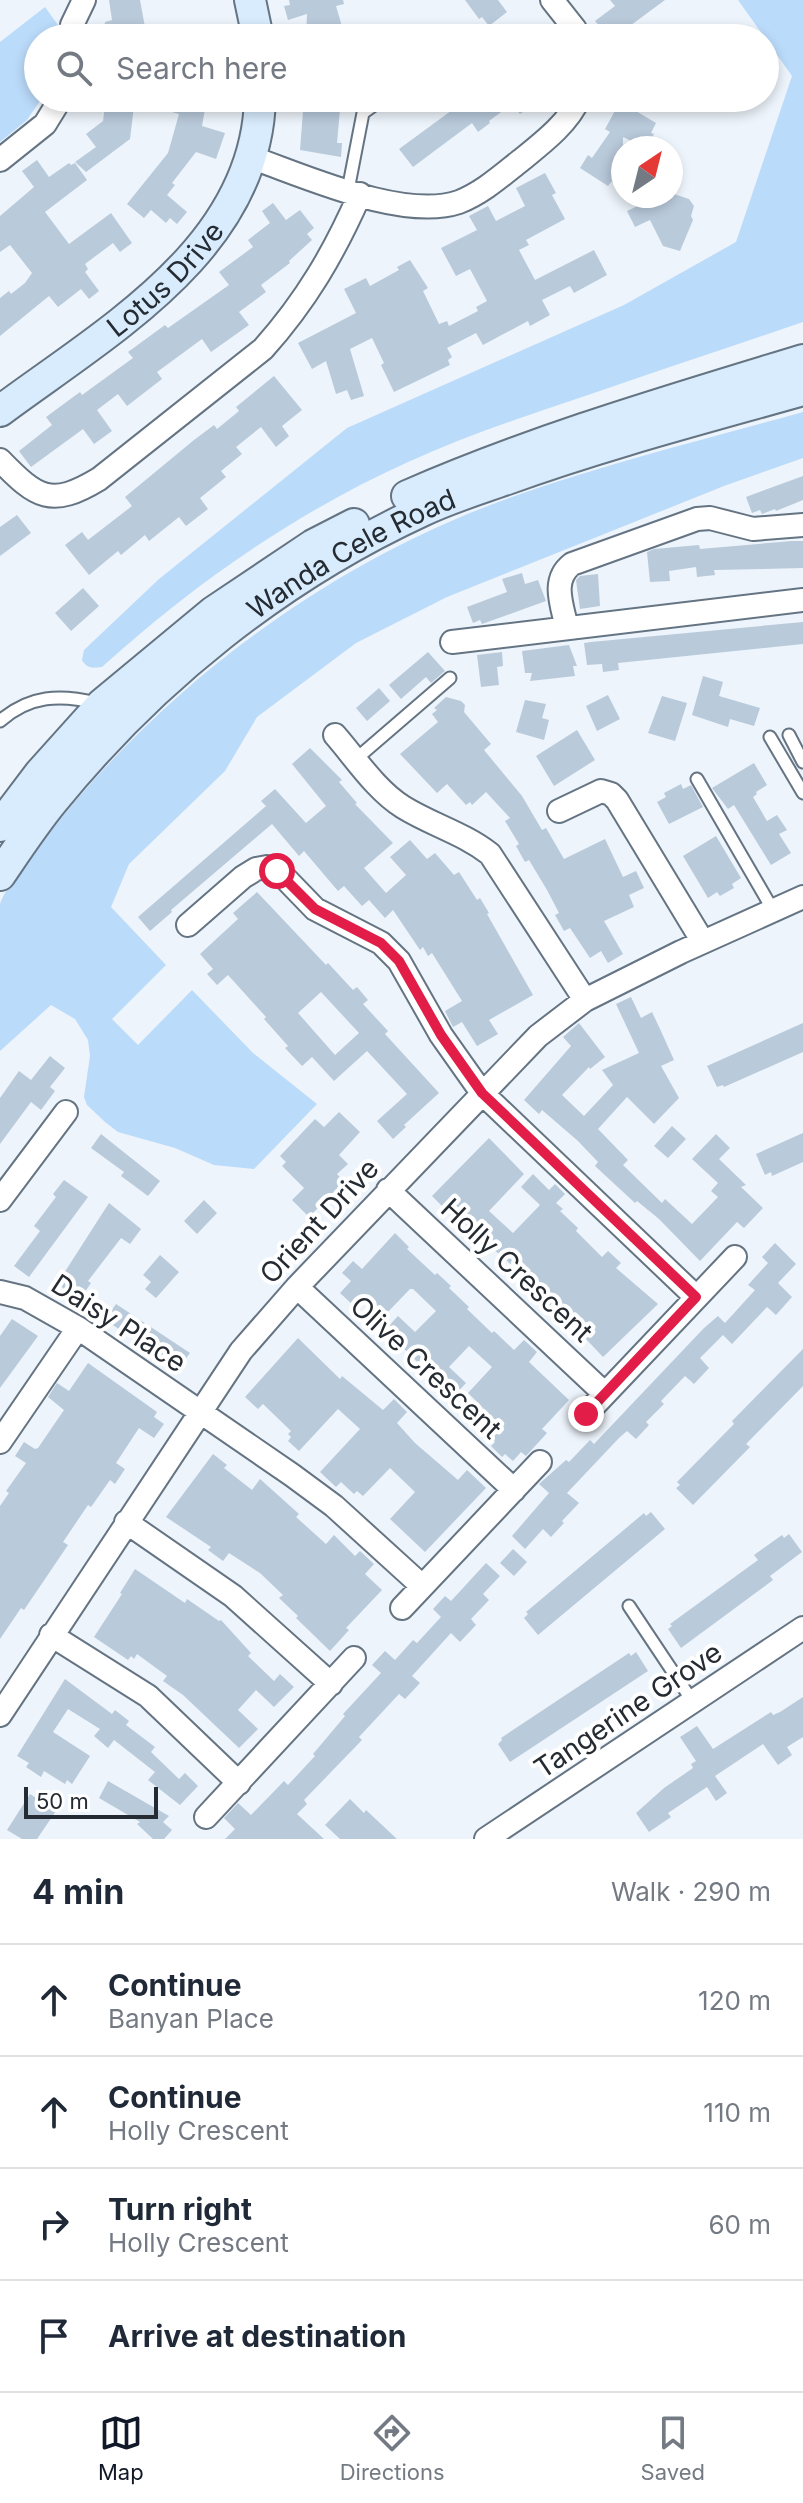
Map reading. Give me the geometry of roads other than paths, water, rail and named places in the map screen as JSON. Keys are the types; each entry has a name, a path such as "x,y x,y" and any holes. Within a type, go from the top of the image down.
{"street":[{"path":"72,24 84,0"},
{"path":"250,0 255,24"},
{"path":"552,0 571,24"},
{"path":"0,160 45,124 55,112"},
{"name":"Lotus Drive","path":"0,411 143,304 178,273 209,239 232,202 250,157 258,112"},
{"path":"250,157 401,206 429,207 457,202 493,183 546,140 568,112"},
{"path":"0,460 30,489 44,495 61,497 76,493 99,479 272,339 324,268 354,192"},
{"name":"Wanda Cele Road","path":"0,826 40,773 102,704 213,612 313,545 396,501 479,465 563,435 803,360"},
{"name":"Wanda Cele Road","path":"0,875 51,802 113,732 155,691 203,648 342,552 423,510 573,455 803,390"},
{"path":"567,628 559,589 564,570 572,564 697,519 710,518 753,529 803,525"},
{"path":"452,642 803,600"},
{"path":"335,735 390,798 472,840 490,854 585,1000"},
{"path":"625,789 709,939"},
{"path":"559,811 601,791 611,794 709,939"},
{"path":"188,925 256,869 267,867 277,871 315,909 381,943 399,961 441,1035 482,1093 696,1297"},
{"name":"Orient Drive","path":"0,1715 241,1351 297,1287 482,1093 538,1036 585,1000 803,897"},
{"path":"0,1200 66,1112"},
{"name":"Holly Crescent","path":"388,1190 605,1394"},
{"path":"586,1414 735,1257"},
{"name":"Olive Crescent","path":"297,1287 514,1490"},
{"name":"Daisy Place","path":"0,1292 25,1298 78,1328 201,1413"},
{"path":"0,1442 78,1328"},
{"path":"201,1413 317,1492 422,1586"},
{"path":"402,1608 540,1462"},
{"path":"126,1522 233,1596 331,1684"},
{"name":"Tangerine Grove","path":"486,1839 803,1628"},
{"path":"51,1635 148,1696 239,1783"},
{"path":"206,1817 354,1658"}],"lane":[{"path":"354,192 364,112"},
{"path":"356,759 450,678"},
{"path":"0,721 29,703 50,697 70,696 102,704"},
{"path":"789,735 803,762"},
{"path":"770,737 803,793"},
{"path":"697,779 773,910"},
{"path":"629,1606 694,1703"}]}
